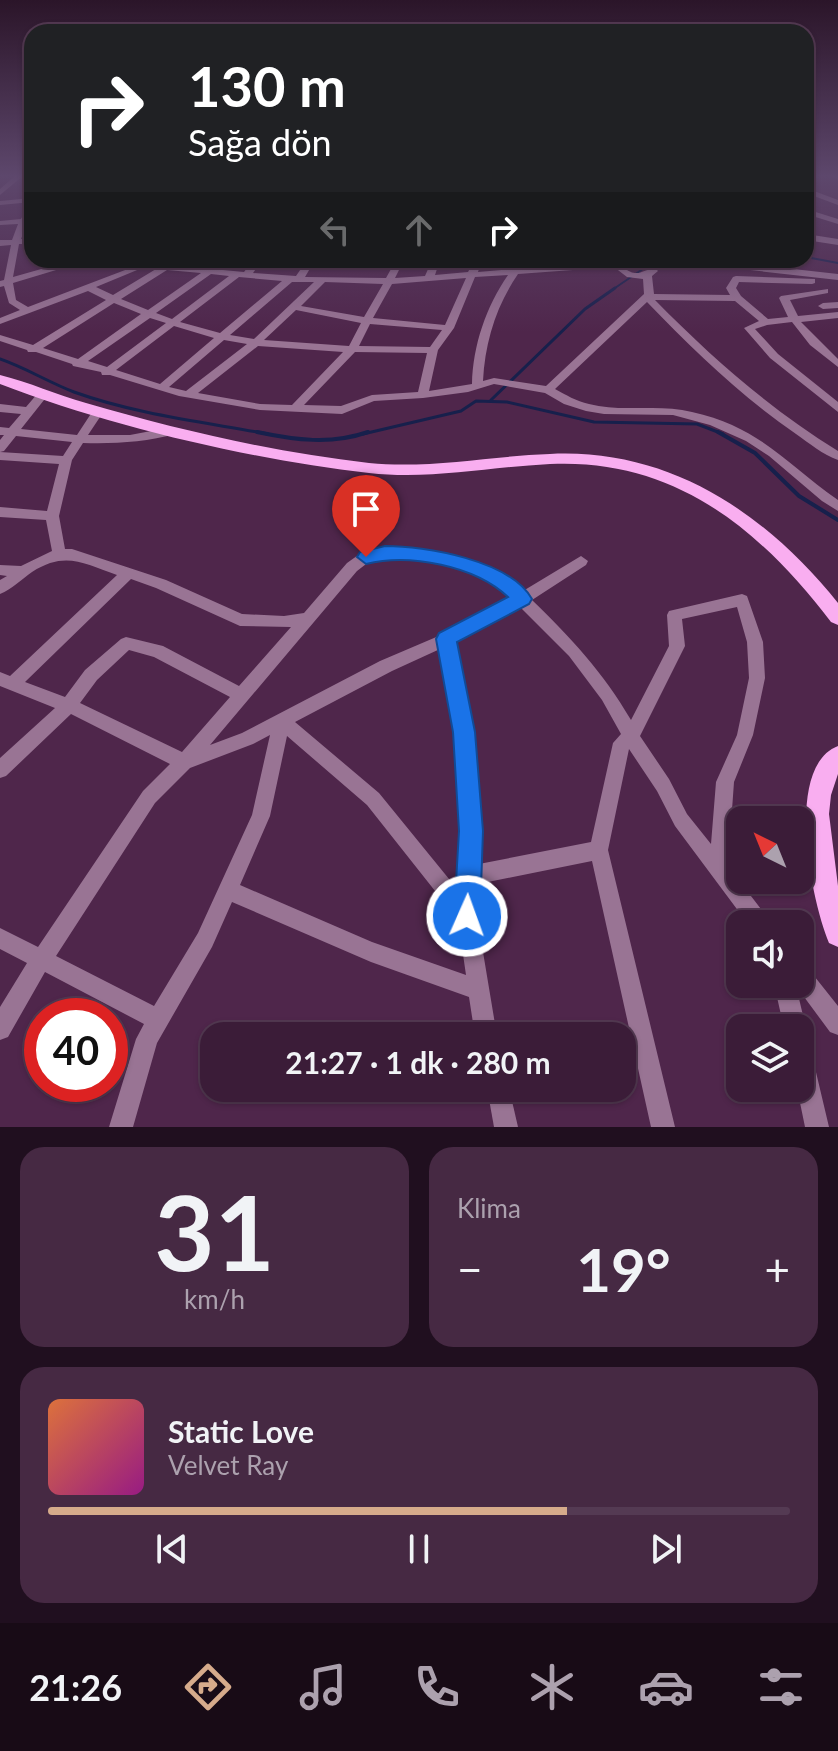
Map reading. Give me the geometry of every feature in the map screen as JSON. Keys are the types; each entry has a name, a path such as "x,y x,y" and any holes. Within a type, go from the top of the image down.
{"main road":[{"path":"0,379 42,395 172,431 372,468 432,470 572,458 611,461 661,473 699,489 747,521 818,590 838,617"},
{"path":"838,756 824,777 818,825 823,885 838,934"}],"street":[{"path":"23,228 11,243 2,284 10,300 29,311"},
{"path":"814,238 838,242"},
{"path":"0,243 24,242"},
{"path":"2,284 56,268"},
{"path":"0,321 137,268"},
{"path":"32,350 164,268"},
{"path":"175,268 294,280 391,281 558,268"},
{"path":"106,373 249,268"},
{"path":"161,388 294,280 304,268"},
{"path":"296,407 352,349 397,268"},
{"path":"429,278 433,268"},
{"path":"423,395 433,350 449,328 476,268"},
{"path":"477,384 477,363 491,316 517,268"},
{"path":"620,268 626,274 647,276 653,268"},
{"path":"747,268 838,282"},
{"path":"77,364 210,271"},
{"path":"548,390 647,297 650,286 647,276"},
{"path":"766,322 737,298 731,288 736,279 838,282"},
{"path":"188,395 257,342 322,280"},
{"path":"838,282 818,296 823,306 838,315"},
{"path":"88,287 149,314 257,342 352,349 433,350"},
{"path":"825,291 784,298 796,321 817,346 838,364"},
{"path":"647,297 737,298"},
{"path":"647,297 713,362 814,442 838,456"},
{"path":"823,306 838,305"},
{"path":"293,307 369,321 449,328"},
{"path":"838,315 766,322 749,328 757,340 838,408"},
{"path":"0,338 161,388 260,407 342,410 372,398 468,389 494,381 548,390 563,400 593,410 674,412 749,437 838,506"},
{"path":"0,350 48,355"},
{"path":"0,448 42,395"},
{"path":"0,408 30,411"},
{"path":"59,553 52,516 66,460 98,411"},
{"path":"0,431 80,438 148,438 172,431"},
{"path":"0,456 66,460"},
{"path":"0,512 52,516"},
{"path":"0,588 59,553 72,554 161,584 240,620 284,622 308,618"},
{"path":"0,1029 149,797 184,762 352,567 366,557 385,553 415,553 451,561 504,582 522,599 574,651 608,695 681,820 749,910"},
{"path":"128,573 6,682 68,706 184,762 247,739 374,672 446,639 522,599 581,561"},
{"path":"0,570 24,571"},
{"path":"663,1127 599,850 622,743 631,736 677,646 674,615 742,600 755,642 757,678 745,735 725,782 718,869"},
{"path":"446,639 464,732 471,831 467,916 484,1022"},
{"path":"0,770 68,706 91,675 126,643 158,651 242,696"},
{"path":"121,1127 147,1039 205,940 261,816 282,721"},
{"path":"282,721 373,799 467,916"},
{"path":"469,876 599,850"},
{"path":"228,890 371,952 478,990"},
{"path":"0,938 158,1020"},
{"path":"814,992 838,1024"},
{"path":"501,1102 506,1127"},
{"path":"811,1102 817,1127"}],"waterway":[{"path":"814,258 838,263"},
{"path":"612,290 644,268"},
{"path":"491,400 585,309 615,288"},
{"path":"0,359 97,400 170,417 268,434"},
{"path":"363,434 461,411 476,401 507,402 594,422 697,424 718,432"},
{"path":"257,432 313,440 340,439 368,432"},
{"path":"718,432 723,434"},
{"path":"718,432 755,453 799,496 838,520"}],"route":[{"path":"366,557 385,553 415,553 451,561 504,582 522,599 446,639 464,732 471,831 467,916"}]}
